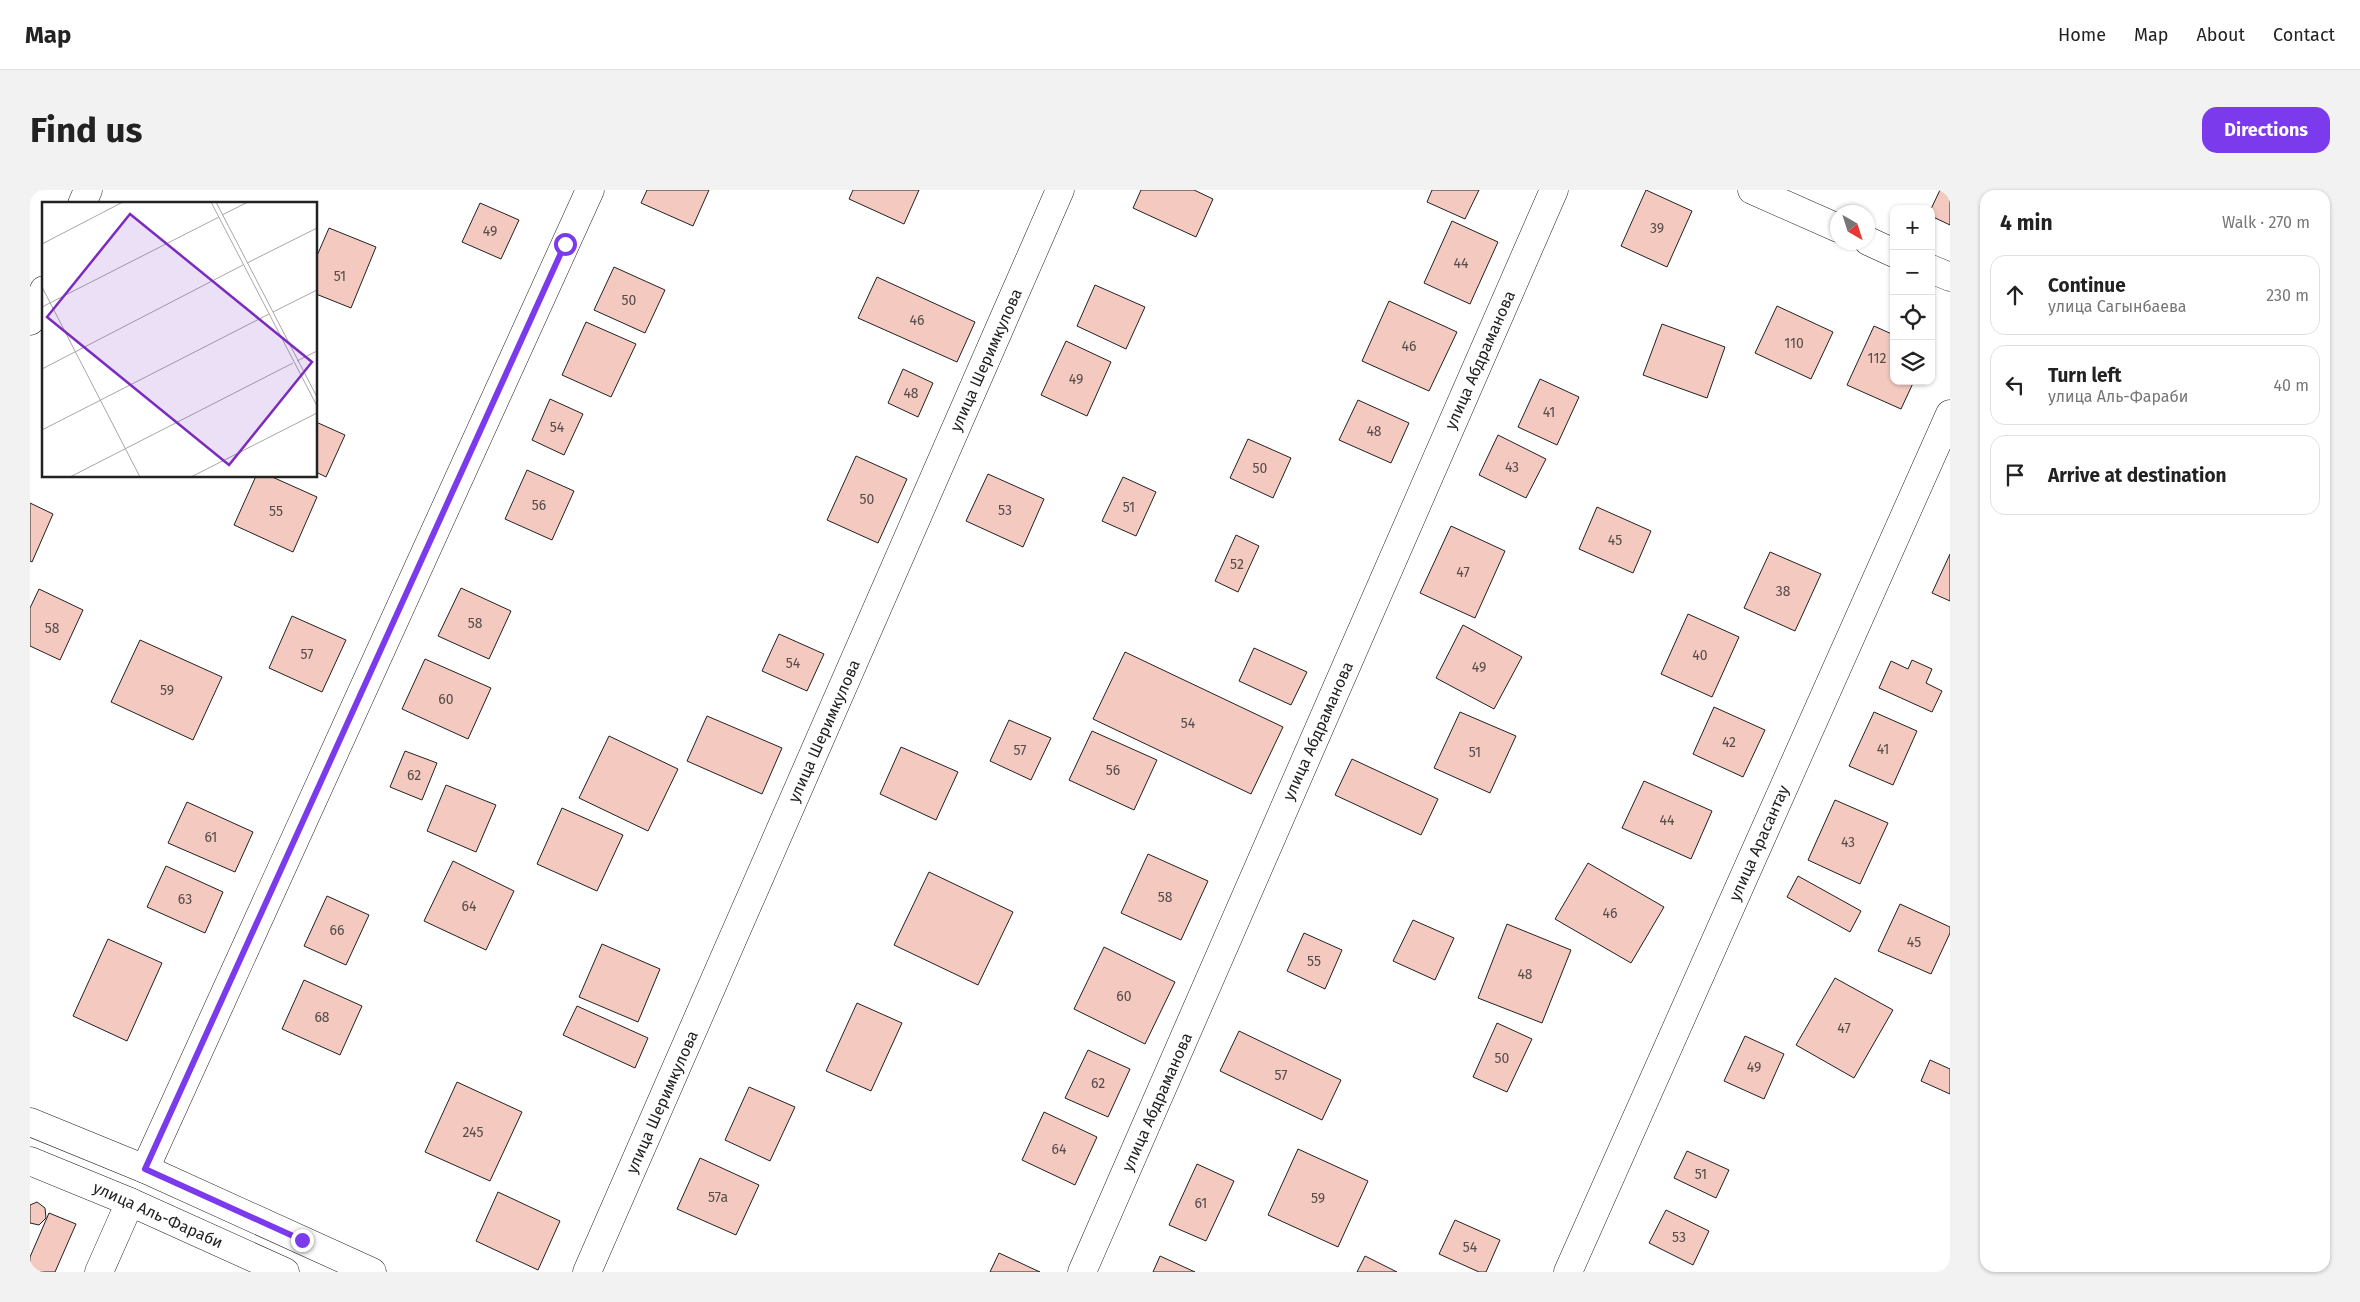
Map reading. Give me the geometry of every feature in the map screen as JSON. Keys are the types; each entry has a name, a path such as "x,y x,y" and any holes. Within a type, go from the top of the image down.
{"street":[{"path":"83,202 88,190"},
{"path":"145,1169 590,190"},
{"name":"улица Шеримкулова","path":"588,1272 1060,190"},
{"name":"улица Абдраманова","path":"1082,1272 1554,190"},
{"path":"1752,190 1830,224"},
{"path":"1875,244 1890,250"},
{"path":"1935,271 1950,277"},
{"path":"30,321 42,294"},
{"name":"улица Арасантау","path":"1568,1272 1950,414"},
{"path":"30,1122 145,1169 372,1272"},
{"name":"улица Аль-Фараби","path":"30,1161 130,1202 285,1272"},
{"path":"98,1272 130,1202"}],"building":[{"path":"647,190 709,190 693,226 641,203"},
{"path":"853,190 919,190 904,224 849,199"},
{"path":"1141,190 1194,190 1213,199 1196,237 1133,208"},
{"path":"1432,190 1479,190 1465,219 1427,202"},
{"path":"1646,190 1692,211 1667,267 1621,246"},
{"path":"1940,190 1950,190 1950,225 1935,218 1935,205 1933,205"},
{"path":"480,203 519,220 501,259 462,242"},
{"path":"1452,221 1498,242 1470,304 1424,283"},
{"path":"329,228 376,247 351,308 318,295 318,253"},
{"path":"614,267 665,290 645,333 594,310"},
{"path":"877,277 975,322 957,362 858,318"},
{"path":"1095,285 1145,307 1126,349 1077,326"},
{"path":"1389,301 1457,332 1429,391 1362,361"},
{"path":"1777,306 1833,332 1811,379 1755,353"},
{"path":"586,322 636,344 611,397 562,375"},
{"path":"1662,324 1725,347 1707,398 1643,375"},
{"path":"1874,326 1890,333 1890,385 1912,385 1901,409 1847,385"},
{"path":"1066,341 1111,362 1087,416 1041,395"},
{"path":"903,369 933,383 918,417 888,403"},
{"path":"1540,379 1579,397 1557,445 1518,427"},
{"path":"550,399 583,414 564,455 532,440"},
{"path":"1358,400 1409,423 1391,463 1339,440"},
{"path":"318,423 345,435 326,477 318,473"},
{"path":"1498,435 1546,459 1526,498 1479,475"},
{"path":"1248,439 1291,458 1273,498 1230,478"},
{"path":"856,456 907,479 878,543 827,520"},
{"path":"527,470 574,491 552,540 505,519"},
{"path":"988,474 1044,499 1023,547 966,521"},
{"path":"1123,477 1156,492 1136,536 1102,521"},
{"path":"255,478 274,478 317,497 293,552 234,525"},
{"path":"30,503 53,514 32,562 30,561"},
{"path":"1597,507 1651,531 1633,573 1579,549"},
{"path":"1451,526 1505,551 1475,618 1420,593"},
{"path":"1236,535 1259,546 1238,592 1215,581"},
{"path":"1770,552 1821,574 1795,631 1744,608"},
{"path":"1950,554 1950,601 1932,593"},
{"path":"461,588 511,611 489,659 438,636"},
{"path":"39,589 83,610 60,660 30,646 30,608"},
{"path":"1688,614 1739,637 1712,697 1661,674"},
{"path":"292,616 346,640 322,692 269,668"},
{"path":"1463,625 1522,657 1494,709 1436,678"},
{"path":"779,634 824,654 807,691 762,671"},
{"path":"140,640 222,677 193,740 111,702"},
{"path":"1254,648 1307,672 1291,705 1239,681"},
{"path":"1125,652 1283,727 1251,794 1093,719"},
{"path":"425,659 491,688 468,739 402,709"},
{"path":"1912,660 1932,669 1926,683 1942,691 1932,712 1879,688 1891,661 1908,669"},
{"path":"1714,707 1765,730 1743,777 1693,754"},
{"path":"1460,712 1516,736 1490,793 1434,768"},
{"path":"1874,712 1917,731 1893,785 1849,766"},
{"path":"707,716 782,748 762,794 687,761"},
{"path":"1009,720 1051,738 1031,780 990,761"},
{"path":"1092,731 1157,760 1134,810 1069,780"},
{"path":"609,736 678,769 648,831 579,798"},
{"path":"901,747 958,772 936,820 880,794"},
{"path":"405,751 437,763 422,800 390,787"},
{"path":"1352,759 1438,799 1421,835 1335,795"},
{"path":"1644,781 1712,811 1691,859 1622,828"},
{"path":"446,785 496,805 476,852 427,831"},
{"path":"1835,800 1888,823 1860,884 1808,860"},
{"path":"187,802 253,832 235,872 168,843"},
{"path":"562,808 623,835 597,891 537,864"},
{"path":"1148,854 1208,881 1181,940 1121,913"},
{"path":"453,861 514,891 486,950 424,921"},
{"path":"1588,863 1664,907 1631,963 1555,919"},
{"path":"166,866 223,892 205,933 147,907"},
{"path":"929,872 1013,912 978,985 894,945"},
{"path":"1798,876 1861,911 1850,932 1787,897"},
{"path":"327,896 369,915 346,965 304,946"},
{"path":"1900,904 1950,927 1950,933 1931,974 1878,951"},
{"path":"1413,920 1454,938 1435,980 1393,961"},
{"path":"1507,924 1571,950 1542,1023 1478,998"},
{"path":"1304,933 1342,950 1325,989 1287,971"},
{"path":"108,939 162,963 127,1041 73,1016"},
{"path":"602,944 660,969 638,1022 579,997"},
{"path":"1104,947 1175,982 1145,1044 1074,1009"},
{"path":"1835,978 1893,1010 1854,1078 1796,1045"},
{"path":"304,980 362,1006 340,1055 282,1029"},
{"path":"857,1003 902,1023 871,1091 826,1071"},
{"path":"577,1006 648,1038 635,1068 563,1035"},
{"path":"1497,1023 1532,1039 1507,1092 1473,1077"},
{"path":"1239,1031 1341,1080 1322,1120 1220,1071"},
{"path":"1745,1036 1784,1054 1764,1099 1724,1081"},
{"path":"1088,1050 1130,1069 1108,1117 1065,1098"},
{"path":"1930,1060 1950,1069 1950,1094 1921,1081"},
{"path":"457,1082 522,1112 490,1181 425,1152"},
{"path":"749,1087 795,1107 770,1161 725,1140"},
{"path":"1044,1112 1097,1137 1075,1185 1022,1160"},
{"path":"1298,1149 1368,1181 1338,1247 1268,1215"},
{"path":"1687,1151 1729,1170 1716,1198 1674,1178"},
{"path":"700,1158 759,1185 736,1235 677,1209"},
{"path":"1197,1164 1234,1181 1206,1241 1169,1225"},
{"path":"498,1192 560,1221 538,1270 476,1241"},
{"path":"37,1202 45,1208 46,1218 39,1225 30,1223 30,1205"},
{"path":"1666,1210 1709,1231 1693,1265 1649,1243"},
{"path":"49,1213 76,1224 55,1272 30,1272 30,1257"},
{"path":"1455,1220 1500,1240 1486,1272 1479,1272 1439,1254"},
{"path":"999,1253 1040,1272 990,1272"},
{"path":"1160,1256 1195,1272 1153,1272"},
{"path":"1365,1256 1397,1272 1357,1272"}],"route":[{"path":"302,1240 145,1169 565,244"}]}
